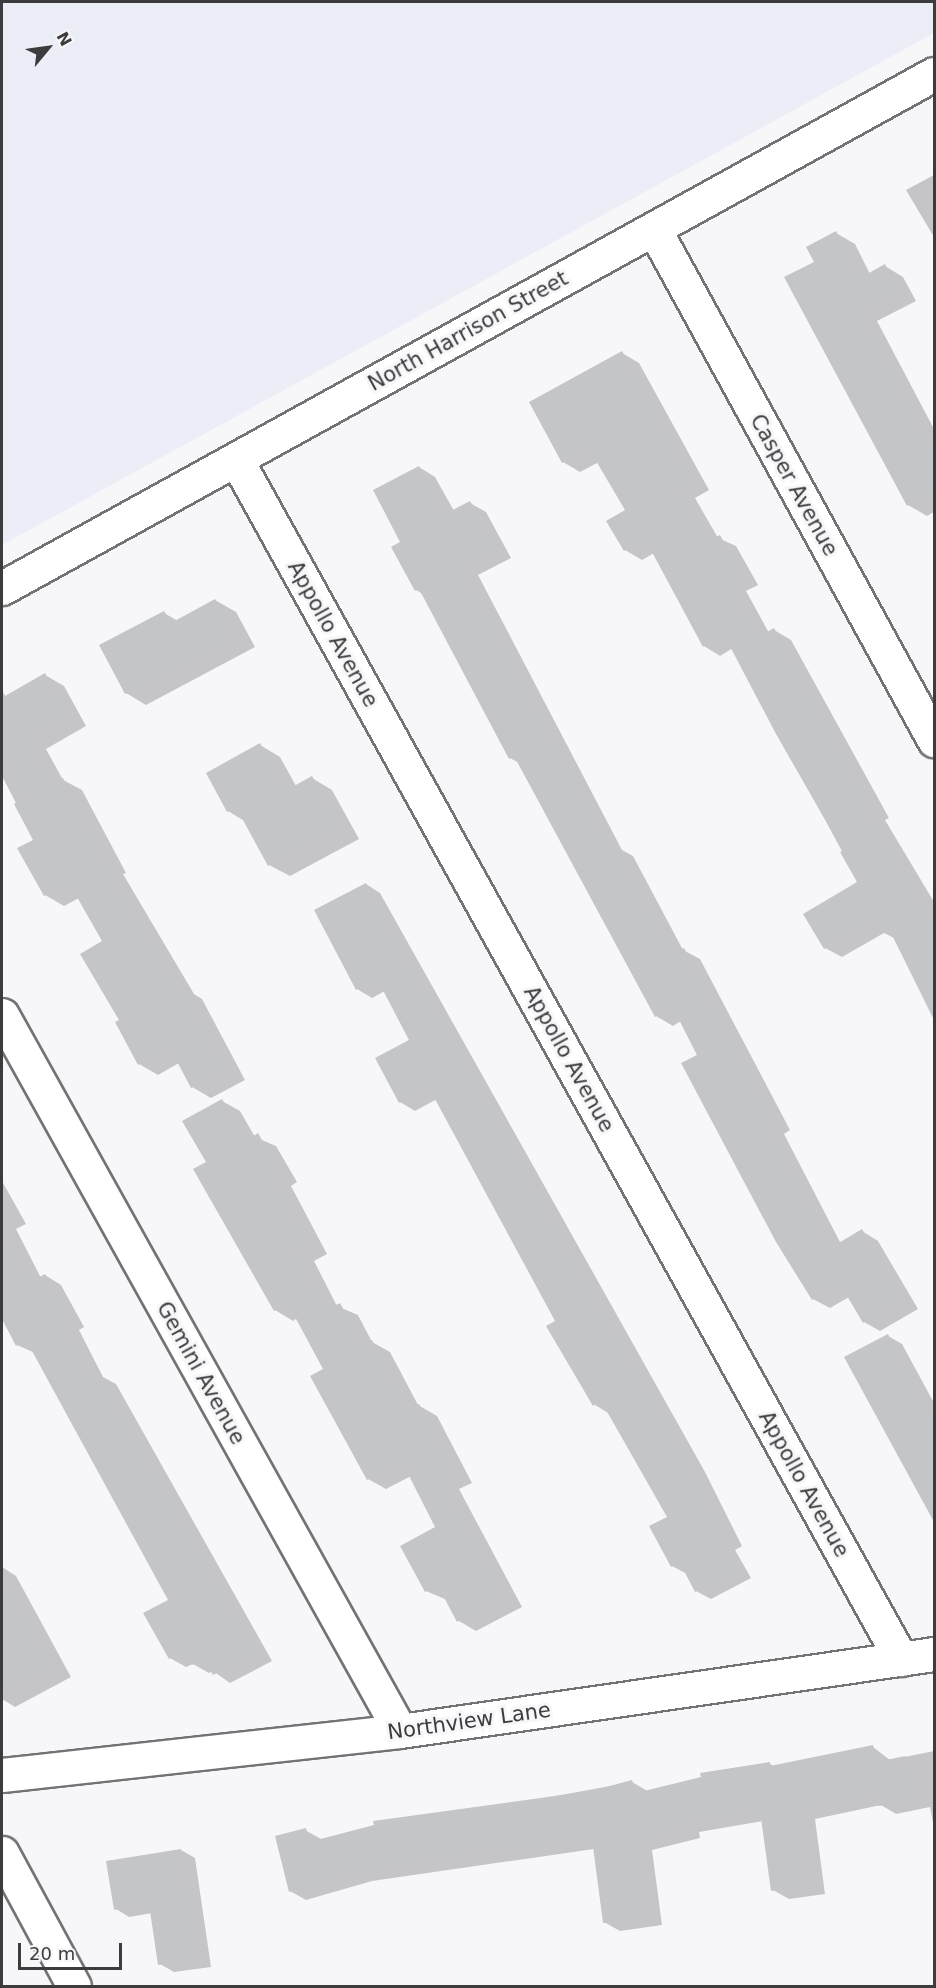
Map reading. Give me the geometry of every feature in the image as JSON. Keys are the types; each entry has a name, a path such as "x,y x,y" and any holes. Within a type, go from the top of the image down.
{"street":[{"name":"North Harrison Street","path":"2,588 934,74"},
{"name":"Casper Avenue","path":"654,229 934,740"},
{"name":"Appollo Avenue","path":"236,459 901,1659"},
{"name":"Gemini Avenue","path":"2,1015 400,1731"},
{"name":"Northview Lane","path":"2,1775 400,1731 934,1654"},
{"path":"2,1853 74,1986"}],"shaded area":[{"path":"2,2 934,2 934,33 2,545"}],"building":[{"path":"836,231 860,278 885,264 898,290 859,310 934,452 934,490 907,506 784,277 814,262 806,247"},
{"path":"622,351 693,480 679,488 709,541 720,535 742,575 730,582 760,636 774,628 873,808 869,810 934,923 934,1020 888,927 880,932 873,921 824,949 803,914 857,882 840,852 843,851 776,734 724,635 703,647 645,539 624,551 606,521 625,510 589,449 562,463 529,402"},
{"path":"419,466 445,514 470,501 496,548 463,566 611,848 616,845 674,953 684,948 775,1121 768,1124 832,1247 862,1229 903,1299 863,1323 840,1284 812,1300 776,1242 681,1063 697,1055 673,1008 655,1017 514,756 509,759 419,589 415,591 391,547 400,542 373,490"},
{"path":"215,599 236,636 125,694 99,645 164,611 171,623"},
{"path":"45,673 68,715 28,738 53,783 63,778 108,862 105,863 179,988 183,986 227,1069 191,1088 170,1048 138,1065 115,1022 119,1020 80,954 102,941 69,883 44,896 17,848 33,840 14,804 25,798 2,757 2,690 5,696"},
{"path":"260,743 285,791 312,776 340,827 268,866 236,807 227,812 206,773"},
{"path":"366,883 423,990 428,988 484,1088 584,1277 691,1462 728,1537 721,1541 737,1570 695,1592 680,1563 671,1567 649,1526 667,1517 601,1401 593,1406 546,1326 555,1321 429,1088 399,1103 375,1058 409,1040 377,979 356,990 314,910"},
{"path":"222,1099 246,1141 258,1133 280,1172 274,1175 310,1243 296,1251 328,1309 340,1303 363,1345 372,1340 409,1409 419,1404 454,1473 442,1479 505,1596 457,1622 438,1586 425,1592 400,1546 435,1527 402,1462 367,1480 310,1376 323,1369 288,1304 274,1311 193,1169 206,1162 182,1121"},
{"path":"2,1222 32,1281 45,1274 69,1318 64,1321 93,1377 100,1373 257,1652 213,1675 204,1659 192,1665 184,1651 169,1659 143,1613 168,1600 26,1340 16,1346 2,1319"},
{"path":"888,1334 934,1423 934,1522 844,1357"},
{"path":"2,1569 54,1667 2,1695"},
{"path":"873,1745 877,1762 905,1756 913,1799 879,1806 876,1794 800,1810 810,1885 771,1891 760,1811 684,1823 685,1829 637,1841 647,1916 603,1923 592,1839 467,1854 355,1873 289,1892 275,1836 306,1828 309,1842 374,1825 373,1821 591,1791 632,1780 636,1793 701,1777 700,1773 770,1762 770,1766"},
{"path":"181,1849 198,1959 158,1965 149,1904 114,1910 106,1861"}]}
